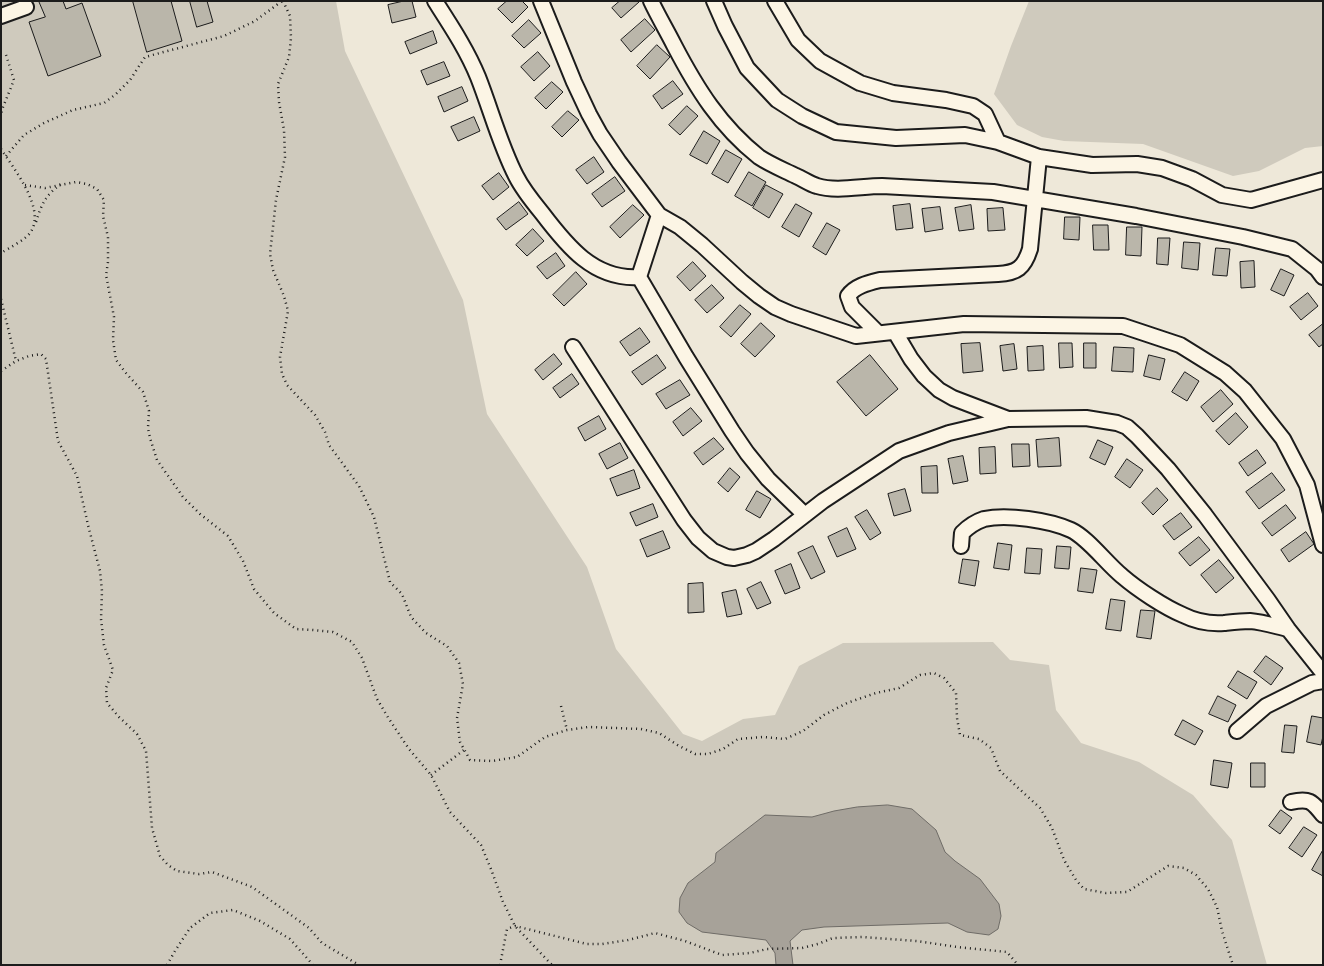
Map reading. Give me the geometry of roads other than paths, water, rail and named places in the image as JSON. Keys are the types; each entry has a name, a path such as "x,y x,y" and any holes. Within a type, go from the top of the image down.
{"street":[{"path":"436,1 455,31 470,62 508,159 525,190 561,238 588,263 617,275 639,277"},
{"path":"651,1 689,73 722,122 739,140 760,157 779,169 818,186 846,189 882,186 983,191 1136,216 1292,249 1317,269 1323,277"},
{"path":"714,1 747,68 776,100 802,116 836,132 896,138 965,135 998,142 1039,157 1092,165 1137,164 1162,168 1192,179 1222,194 1251,200 1323,180"},
{"path":"775,1 798,40 820,61 860,83 893,93 974,106 986,114 998,142"},
{"path":"543,2 574,82 589,114 619,162 659,215 680,227 742,282 775,306 791,314 856,336 964,324 1123,326 1180,344 1225,372 1246,391 1283,439 1307,485 1323,545"},
{"path":"1,16 26,8"},
{"path":"878,334 852,307 848,296 851,291 869,282 998,274 1009,273 1019,269 1027,259 1030,249 1039,157"},
{"path":"659,215 639,277 686,357 747,454 768,479 805,515"},
{"path":"895,332 911,359 938,390 953,398 1008,419"},
{"path":"573,347 684,520 704,544 727,557 734,558 747,556 756,551 823,501 899,451 949,433 1008,419 1086,418 1117,422 1127,426 1168,468 1323,673"},
{"path":"960,546 962,534 971,525 984,520 1001,518 1028,519 1050,524 1072,530 1122,576 1182,615 1208,622 1240,621 1265,623 1288,629"},
{"path":"1237,731 1266,706 1312,683 1323,681"},
{"path":"1291,802 1303,799 1310,801 1323,815"}]}
